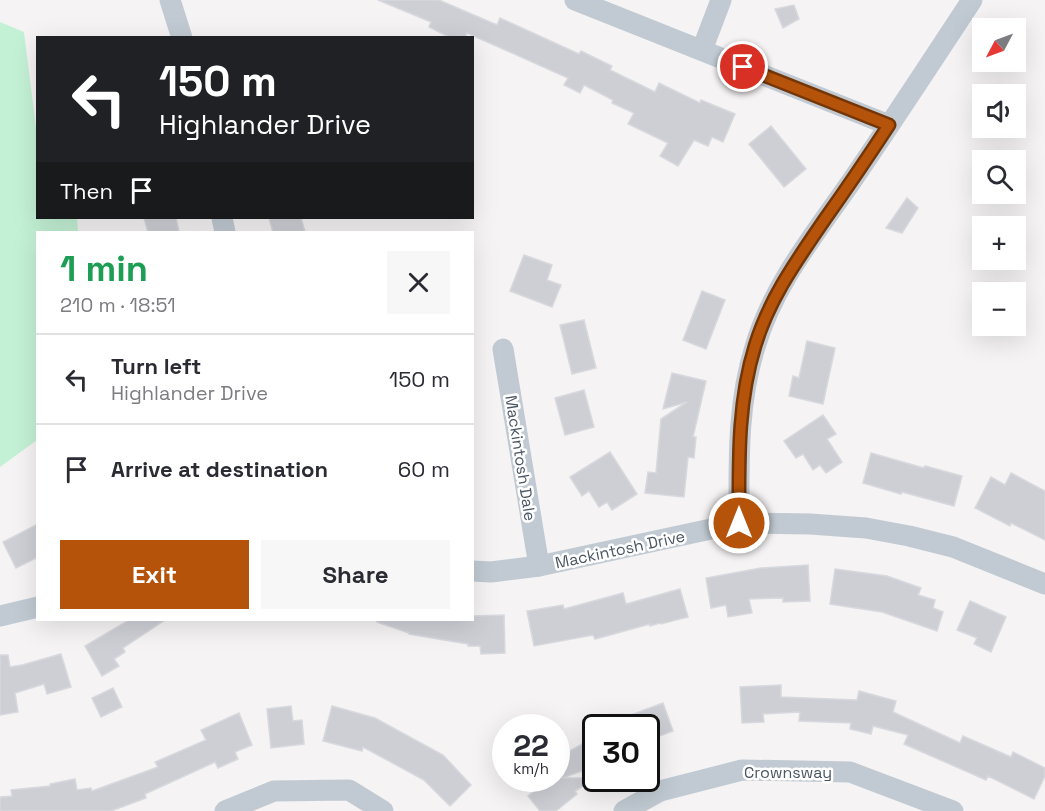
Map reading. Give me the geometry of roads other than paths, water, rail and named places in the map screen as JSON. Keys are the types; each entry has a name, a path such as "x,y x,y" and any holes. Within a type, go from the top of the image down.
{"street":[{"path":"170,0 181,36"},
{"path":"575,0 889,125"},
{"path":"702,50 721,0"},
{"path":"739,523 739,435 744,390 754,347 770,307 787,276 972,0"},
{"name":"Mackintosh Dale","path":"503,349 539,566"},
{"name":"Mackintosh Drive","path":"474,571 491,572 539,566 739,523 810,524 866,528 953,547 1045,584"},
{"path":"0,616 36,607"},
{"name":"Crownsway","path":"624,811 660,791 742,770 850,772 953,811"},
{"path":"225,811 274,791 349,790 383,811"}]}
